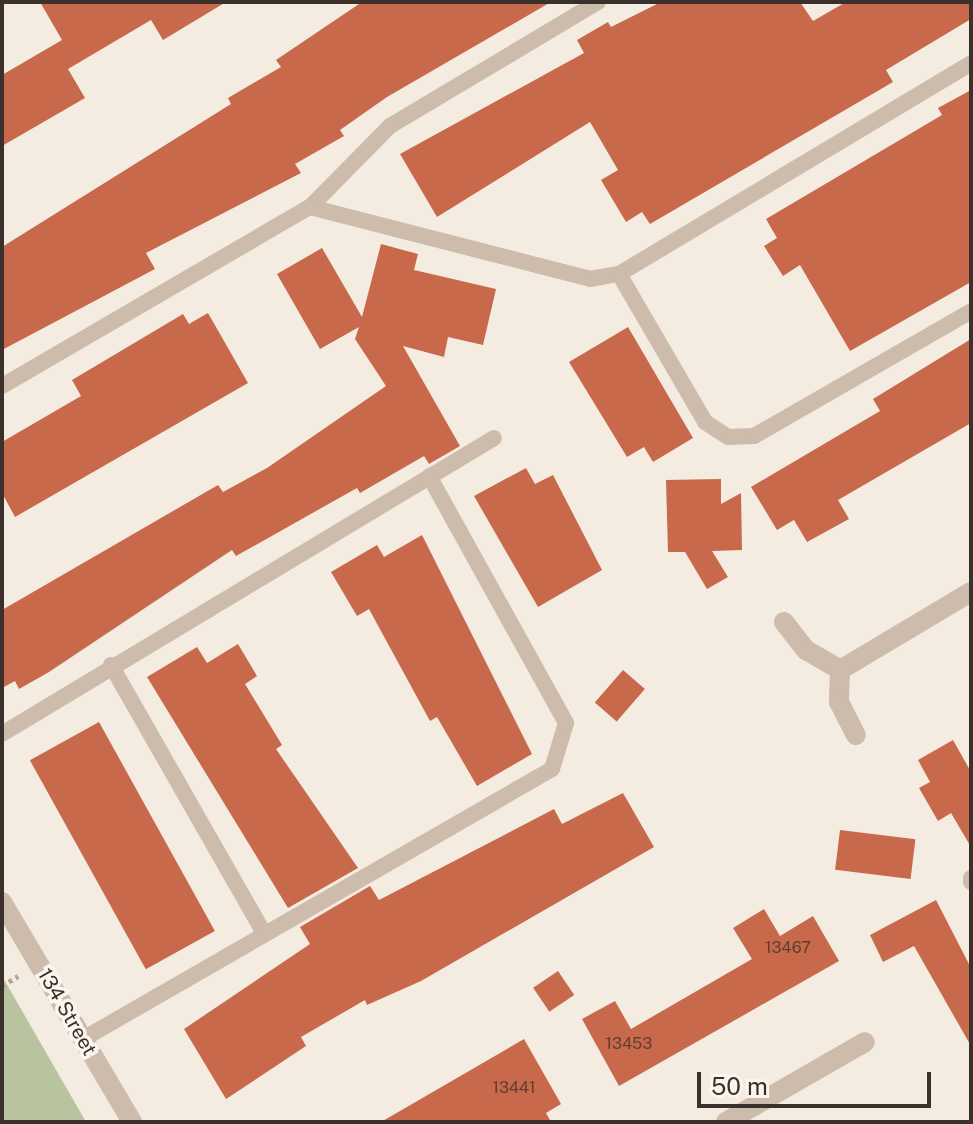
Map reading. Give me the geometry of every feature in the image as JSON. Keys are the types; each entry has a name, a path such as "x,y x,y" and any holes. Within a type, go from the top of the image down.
{"street":[{"path":"840,670 971,592"},
{"path":"784,622 806,650 840,670"},
{"path":"840,670 839,702 856,735"},
{"name":"134 Street","path":"2,902 132,1122"},
{"path":"726,1122 865,1042"}],"lane":[{"path":"2,386 310,207 390,126 598,2"},
{"path":"310,207 590,279 619,274 971,63"},
{"path":"619,274 705,422 728,437 754,436 971,311"},
{"path":"2,734 111,665 494,438"},
{"path":"83,1039 263,932 552,769 566,723 429,476"},
{"path":"111,665 263,932"}],"path":[{"path":"2,986 20,974"}],"green space":[{"path":"2,976 86,1122 2,1122"}],"building":[{"path":"40,2 226,2 163,40 151,20 68,69 85,98 2,146 2,75 62,40"},
{"path":"362,2 551,2 387,97 340,130 344,136 295,164 301,173 146,253 155,269 2,350 2,247 231,104 228,98 281,67 276,60"},
{"path":"661,2 800,2 813,21 846,2 971,2 971,19 886,70 893,82 650,224 642,212 626,222 601,180 618,170 590,122 437,217 400,154 584,53 577,40 608,22 611,27"},
{"path":"971,90 971,282 850,351 800,265 783,276 764,246 777,238 766,219 942,115 938,108"},
{"path":"381,244 418,254 414,270 496,289 483,345 448,337 444,357 403,346 460,446 429,464 424,456 360,493 357,488 236,556 232,550 49,672 19,689 15,681 2,688 2,610 218,485 223,492 267,468 386,386 355,339 359,327 320,349 277,274 322,248 362,317"},
{"path":"208,313 248,383 15,517 2,493 2,442 81,396 72,380 183,314 189,324"},
{"path":"628,327 693,438 653,462 644,447 627,457 569,362"},
{"path":"971,339 971,423 838,500 849,519 807,542 794,520 777,530 751,487 880,411 873,399"},
{"path":"526,468 535,484 553,475 602,570 538,607 474,496"},
{"path":"721,479 721,504 741,493 742,550 712,551 728,577 707,589 685,552 668,552 666,480"},
{"path":"422,535 532,754 477,786 437,717 430,721 369,609 357,616 331,572 377,545 384,557"},
{"path":"238,644 257,676 245,684 282,745 276,749 358,868 288,908 147,677 197,647 207,663"},
{"path":"623,670 645,689 617,721 595,702"},
{"path":"99,722 215,931 146,969 30,760"},
{"path":"953,740 971,772 971,847 951,813 938,821 919,788 930,782 918,760"},
{"path":"623,793 654,847 421,981 367,1005 365,1000 301,1037 306,1046 226,1099 184,1029 310,944 300,927 370,886 379,900 554,809 562,824"},
{"path":"840,830 915,839 911,879 835,870"},
{"path":"936,900 971,968 971,1046 914,946 883,962 870,935"},
{"path":"764,909 780,936 813,916 839,961 619,1086 582,1019 615,1001 631,1029 752,959 733,928"},
{"path":"558,971 574,995 549,1012 533,988"},
{"path":"524,1039 561,1104 546,1113 551,1122 381,1122"}]}
